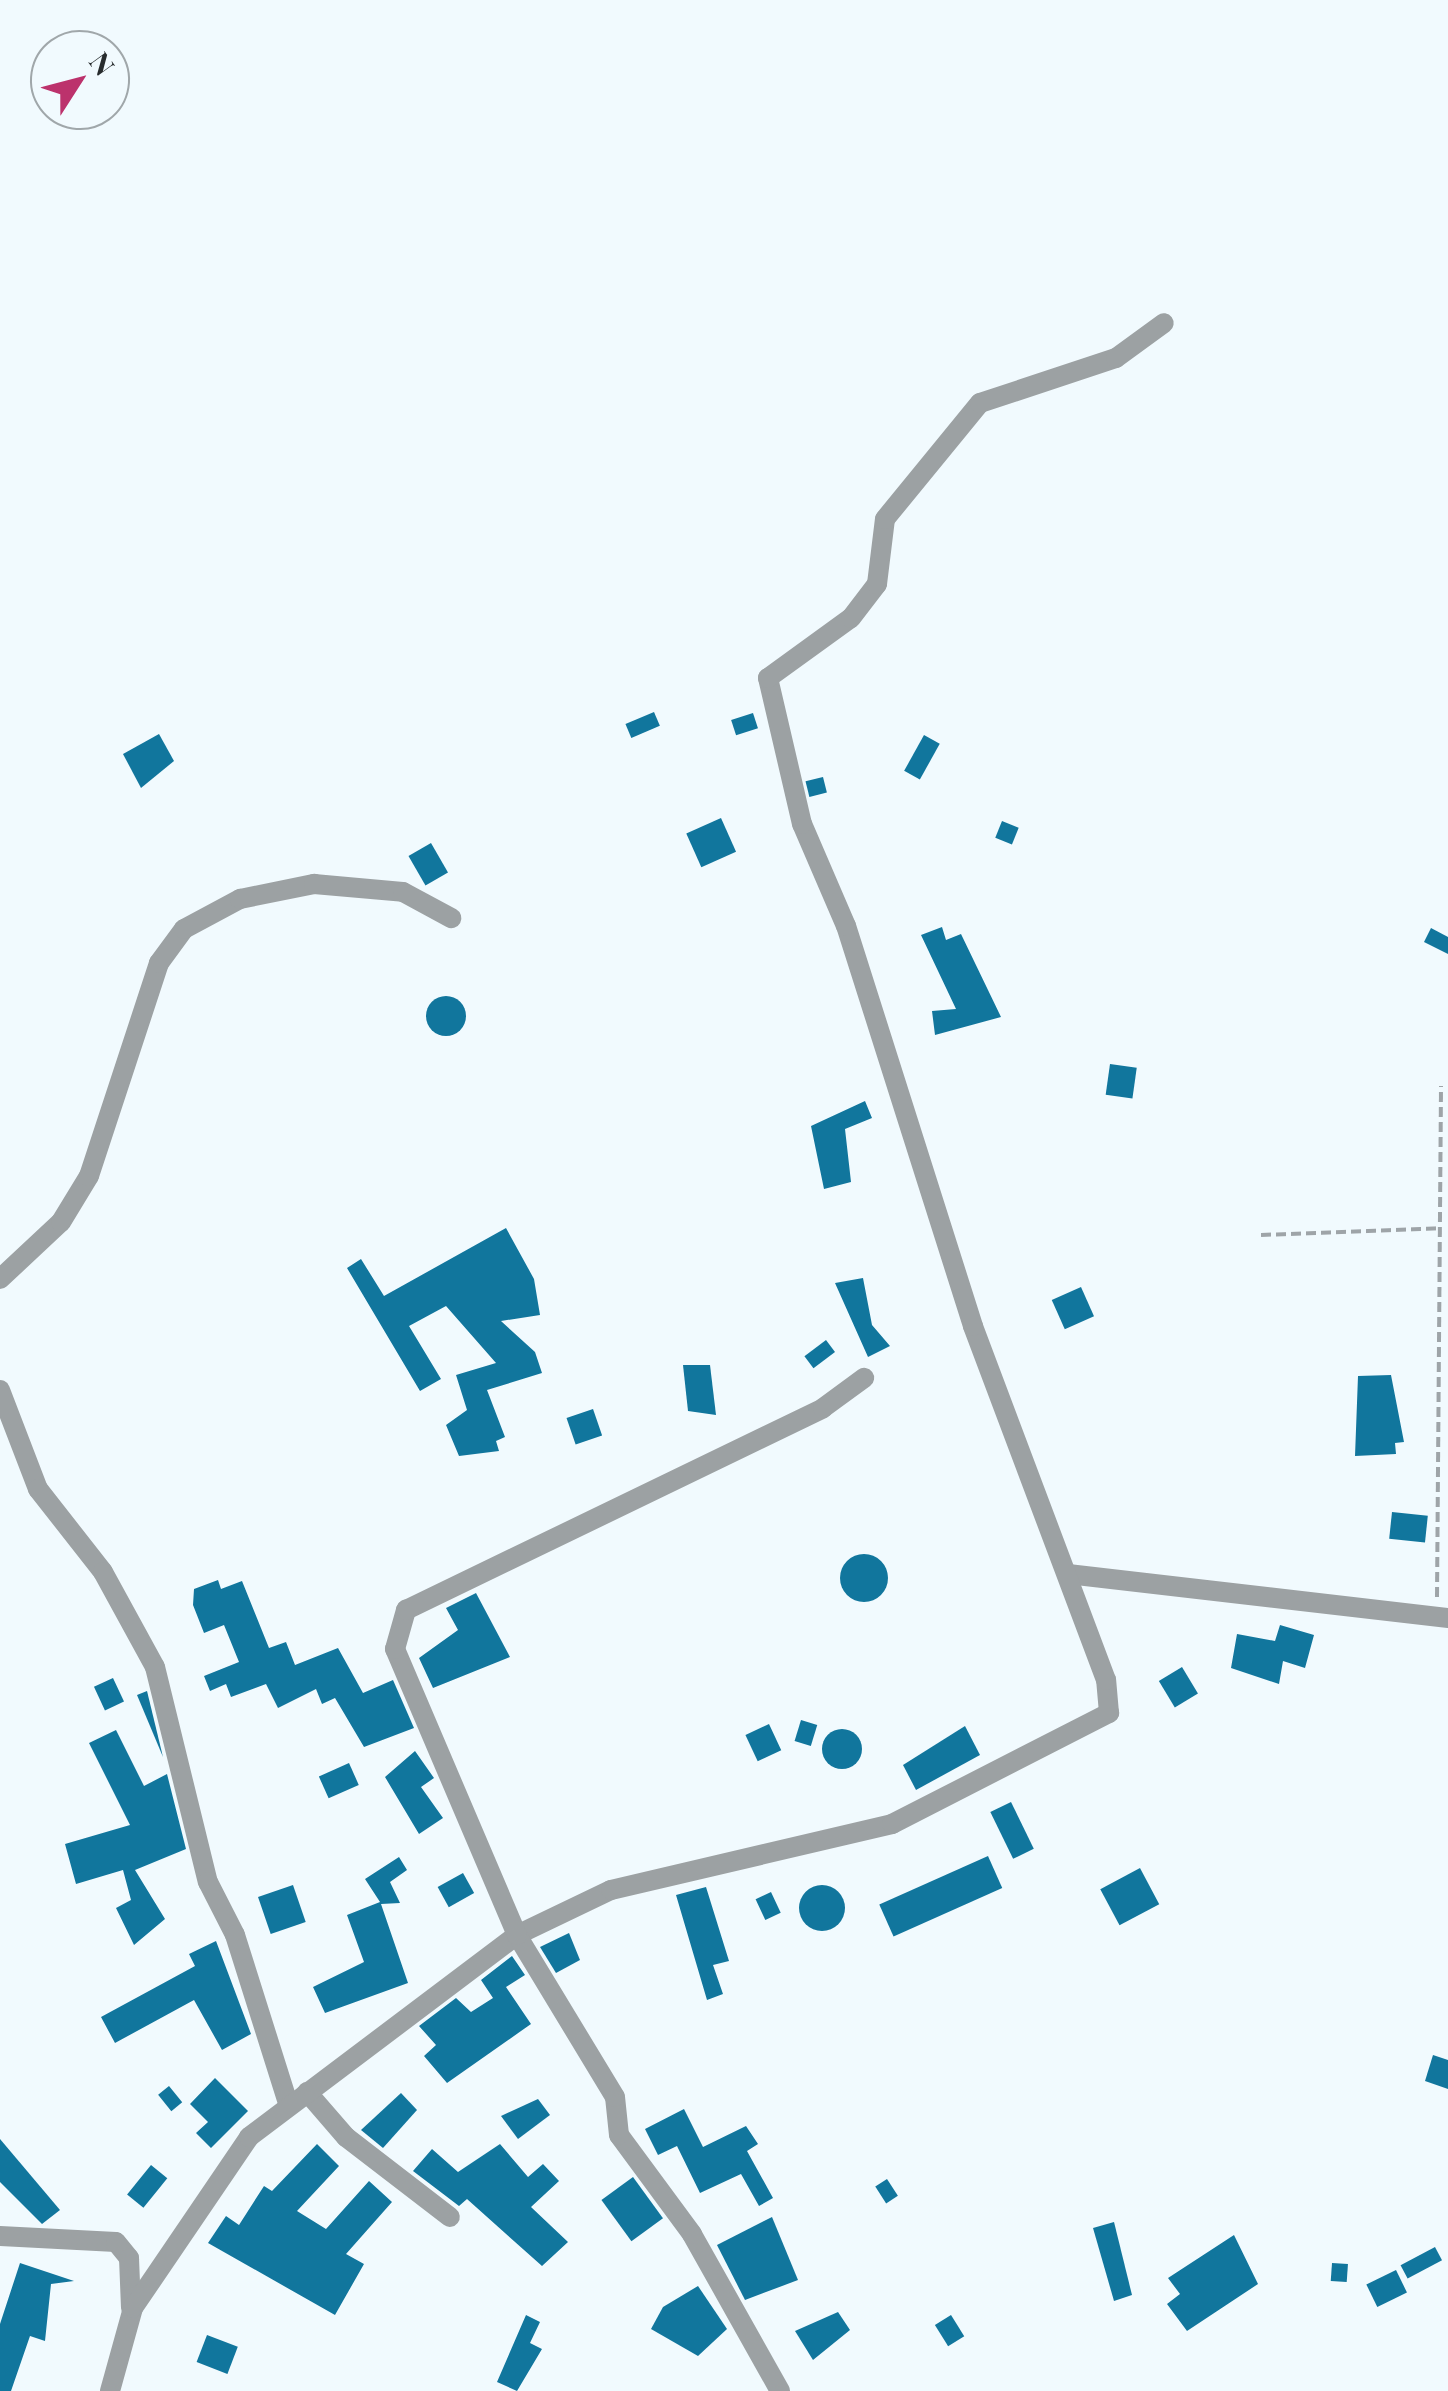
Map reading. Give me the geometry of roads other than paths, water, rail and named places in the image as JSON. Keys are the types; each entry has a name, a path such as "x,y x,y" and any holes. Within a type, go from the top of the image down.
{"street":[{"path":"110,2391 132,2328 132,2308 220,2170 289,2106 517,1936 611,1890 892,1824 1096,1725 1110,1700 1068,1574 973,1326 846,926 802,824 768,678 860,607 877,584 884,519 980,403 1116,358 1164,323"},
{"path":"0,1279 61,1222 89,1176 159,963 184,929 240,899 314,884 403,892 451,918"},
{"path":"780,2391 692,2234 619,2134 615,2097 517,1936 398,1661 400,1617 485,1566 822,1408 864,1378"},
{"path":"0,1390 38,1489 103,1572 155,1667 208,1882 235,1935 289,2106"},
{"path":"1068,1574 1443,1617"},
{"path":"307,2092 346,2138 450,2217"},
{"path":"0,2236 79,2233 124,2247 132,2328"}]}
